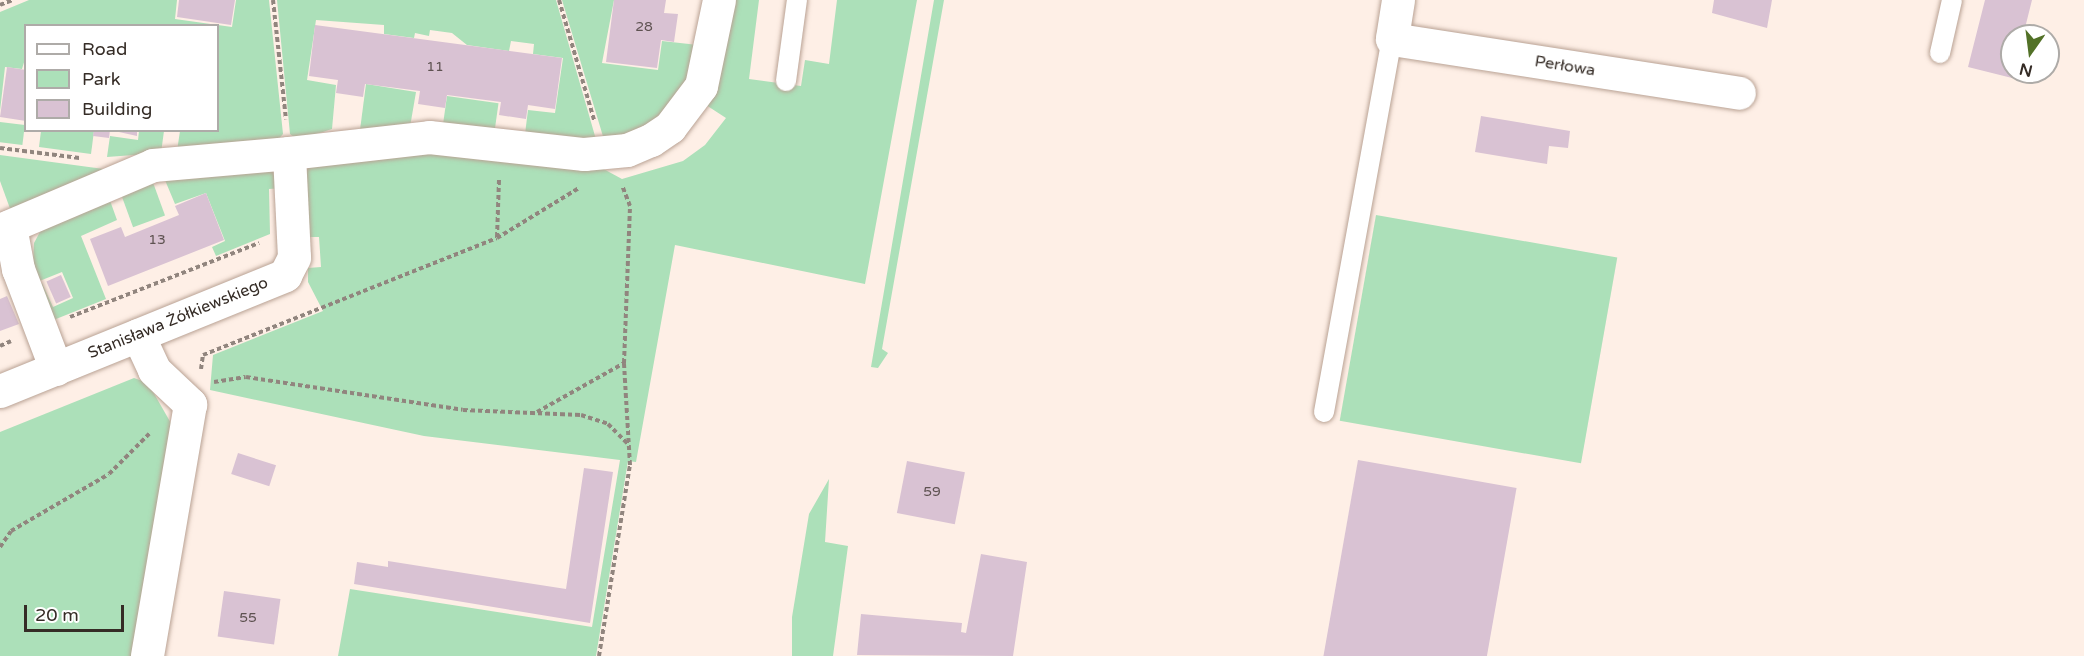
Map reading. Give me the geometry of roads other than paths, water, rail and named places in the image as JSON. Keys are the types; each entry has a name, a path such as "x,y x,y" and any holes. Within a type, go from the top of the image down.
{"street":[{"path":"56,369 5,228 135,172 429,137 604,153 651,140 693,100 710,58 718,0"},
{"path":"1392,39 1398,0"},
{"name":"Perłowa","path":"1392,39 1739,93"},
{"name":"Stanisława Żółkiewskiego","path":"0,391 285,275 294,256 289,153"},
{"path":"138,335 154,370 191,391 147,656"}],"lane":[{"path":"786,81 797,0"},
{"path":"1940,53 1952,0"},
{"path":"1324,412 1392,39"}]}
